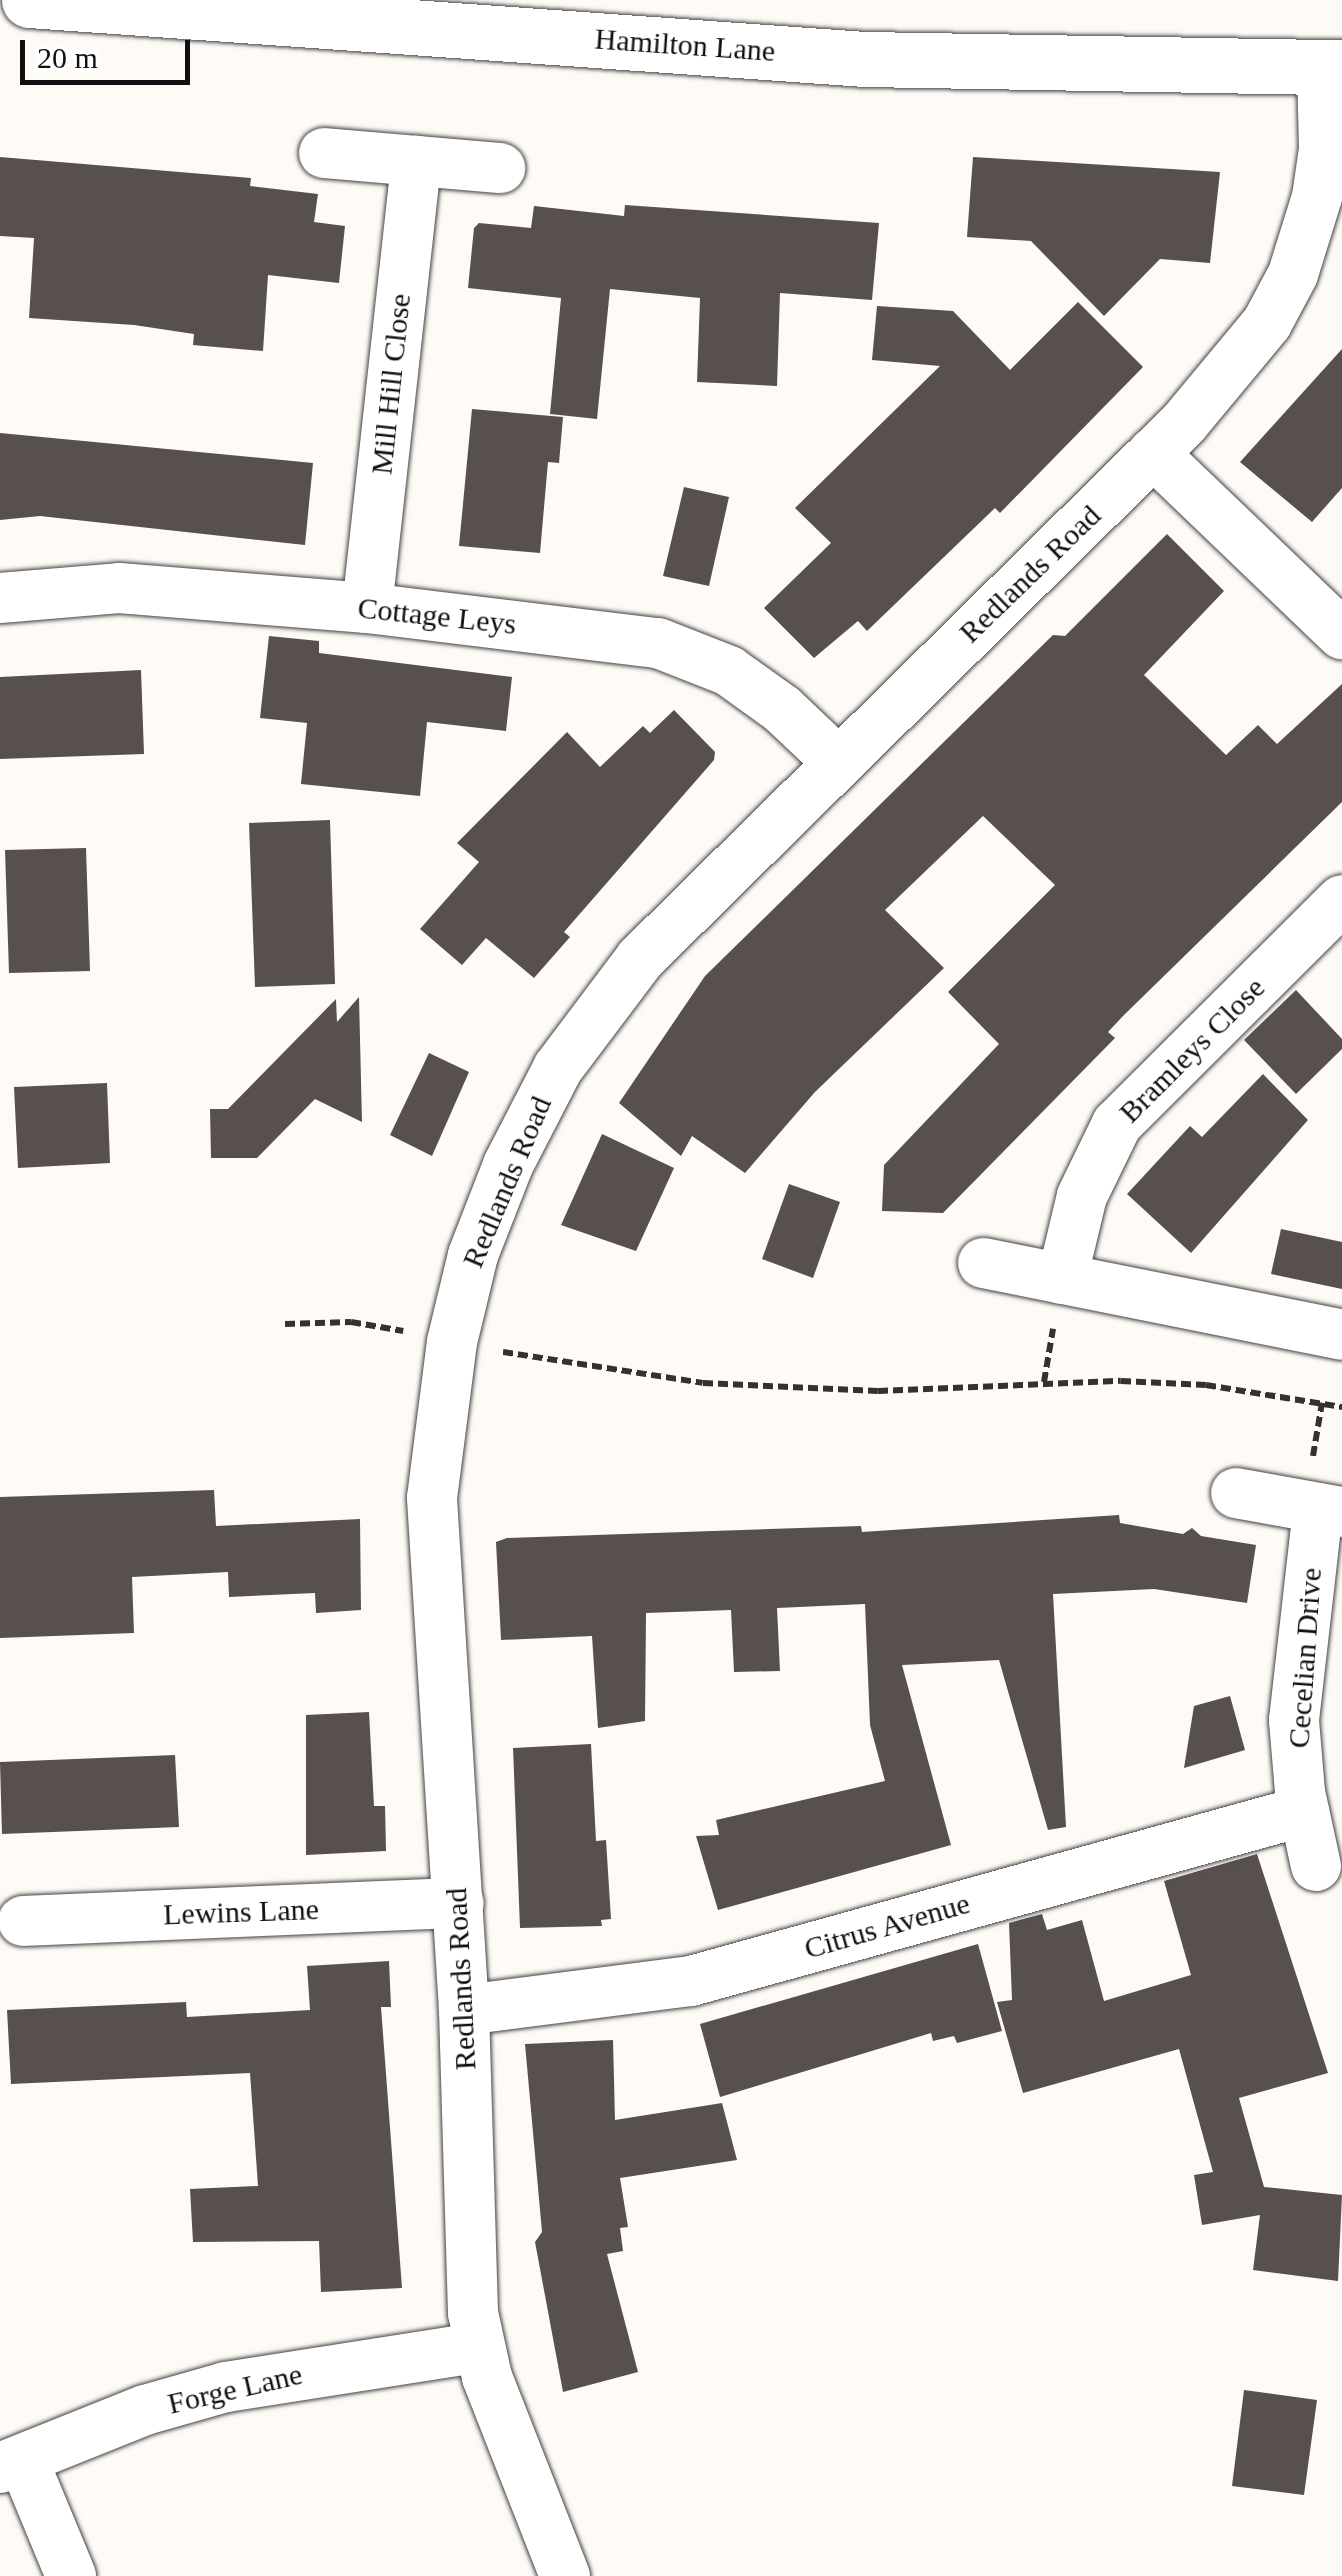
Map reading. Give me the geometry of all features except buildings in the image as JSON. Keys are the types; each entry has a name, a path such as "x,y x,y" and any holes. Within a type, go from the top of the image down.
{"street":[{"name":"Hamilton Lane","path":"29,0 865,58 1332,67"},
{"name":"Redlands Road","path":"565,2576 480,2347 459,1904 432,1498 452,1342 493,1200 567,1053 683,910 1154,453 1246,353 1293,274 1322,174 1332,67"},
{"path":"324,153 500,168"},
{"name":"Mill Hill Close","path":"367,608 416,161"},
{"path":"1154,453 1342,634"},
{"name":"Cottage Leys","path":"0,598 120,588 367,608 611,635 690,653 753,687 836,760"},
{"name":"Bramleys Close","path":"1062,1279 1082,1196 1117,1124 1342,900"},
{"path":"983,1263 1342,1335"},
{"name":"Cecelian Drive","path":"1236,1493 1330,1510 1294,1720 1304,1810 1316,1866"},
{"name":"Citrus Avenue","path":"464,2010 691,1981 1304,1810"},
{"name":"Lewins Lane","path":"23,1921 459,1904"},
{"name":"Forge Lane","path":"11,2464 145,2410 226,2387 480,2347"},
{"path":"11,2464 70,2576"}],"path":[{"path":"286,1324 351,1322 703,1383 878,1391 1121,1381 1206,1385 1342,1407"}]}
